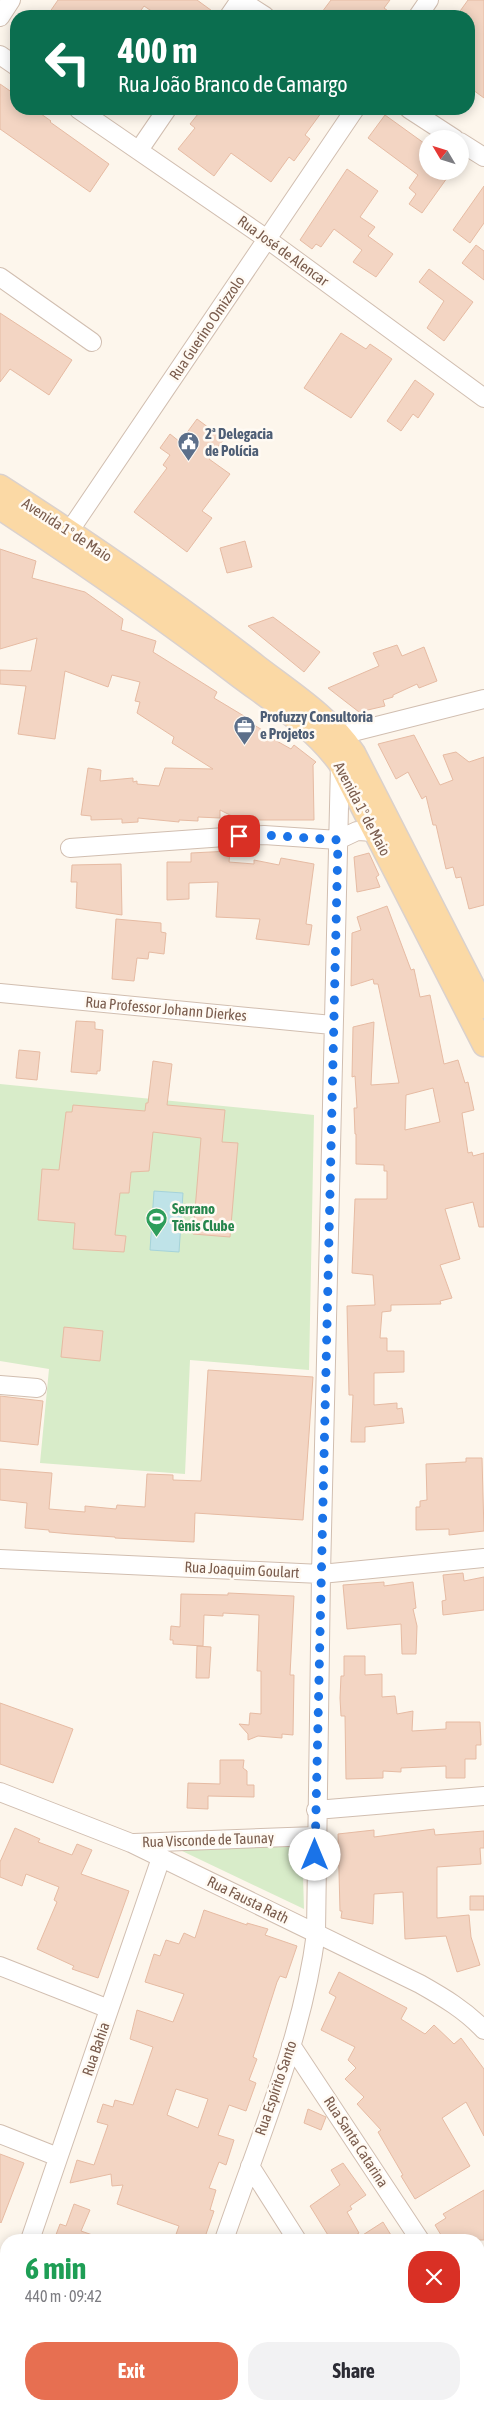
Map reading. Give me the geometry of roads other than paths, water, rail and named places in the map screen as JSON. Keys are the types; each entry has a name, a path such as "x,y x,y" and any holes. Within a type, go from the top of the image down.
{"main road":[{"name":"Avenida 1º de Maio","path":"0,486 64,538 104,576 192,628 322,717 341,735 354,753 484,1007"},
{"name":"Avenida 1º de Maio","path":"0,508 64,538"},
{"name":"Avenida 1º de Maio","path":"192,628 319,739 340,764 484,1045"},
{"path":"340,764 341,735"}],"street":[{"path":"0,17 11,0"},
{"path":"240,0 256,10"},
{"name":"Rua José de Alencar","path":"87,115 267,239 484,398"},
{"path":"139,150 163,115"},
{"name":"Rua Guerino Omizzolo","path":"64,538 351,115"},
{"path":"418,115 441,130"},
{"path":"469,148 484,157"},
{"path":"0,277 92,342"},
{"path":"341,735 484,699"},
{"name":"Rua Espírito Santo","path":"226,2234 291,2045 306,1995 316,1933 315,1836 332,1025 340,764"},
{"path":"70,848 264,835 338,840 357,832 375,832"},
{"name":"Rua Professor Johann Dierkes","path":"0,994 332,1025"},
{"path":"0,1385 37,1388"},
{"name":"Rua Joaquim Goulart","path":"0,1559 321,1574 484,1558"},
{"name":"Rua Fausta Rath","path":"0,1792 131,1844 316,1933 448,1999 473,2018 484,2030"},
{"path":"316,1810 484,1796"},
{"name":"Rua Visconde de Taunay","path":"131,1844 315,1836"},
{"name":"Rua Bahia","path":"32,2234 161,1858"},
{"path":"0,1966 109,2009"},
{"name":"Rua Santa Catarina","path":"291,2045 416,2234"},
{"path":"0,2134 58,2157"},
{"path":"250,2166 293,2234"}],"water":[{"path":"154,1191 183,1193 179,1252 150,1250"}],"place":[{"name":"2ª Delegacia de Polícia","path":"189,462"},
{"name":"Profuzzy Consultoria e Projetos","path":"244,745"},
{"name":"Serrano Tênis Clube","path":"156,1237"}]}
